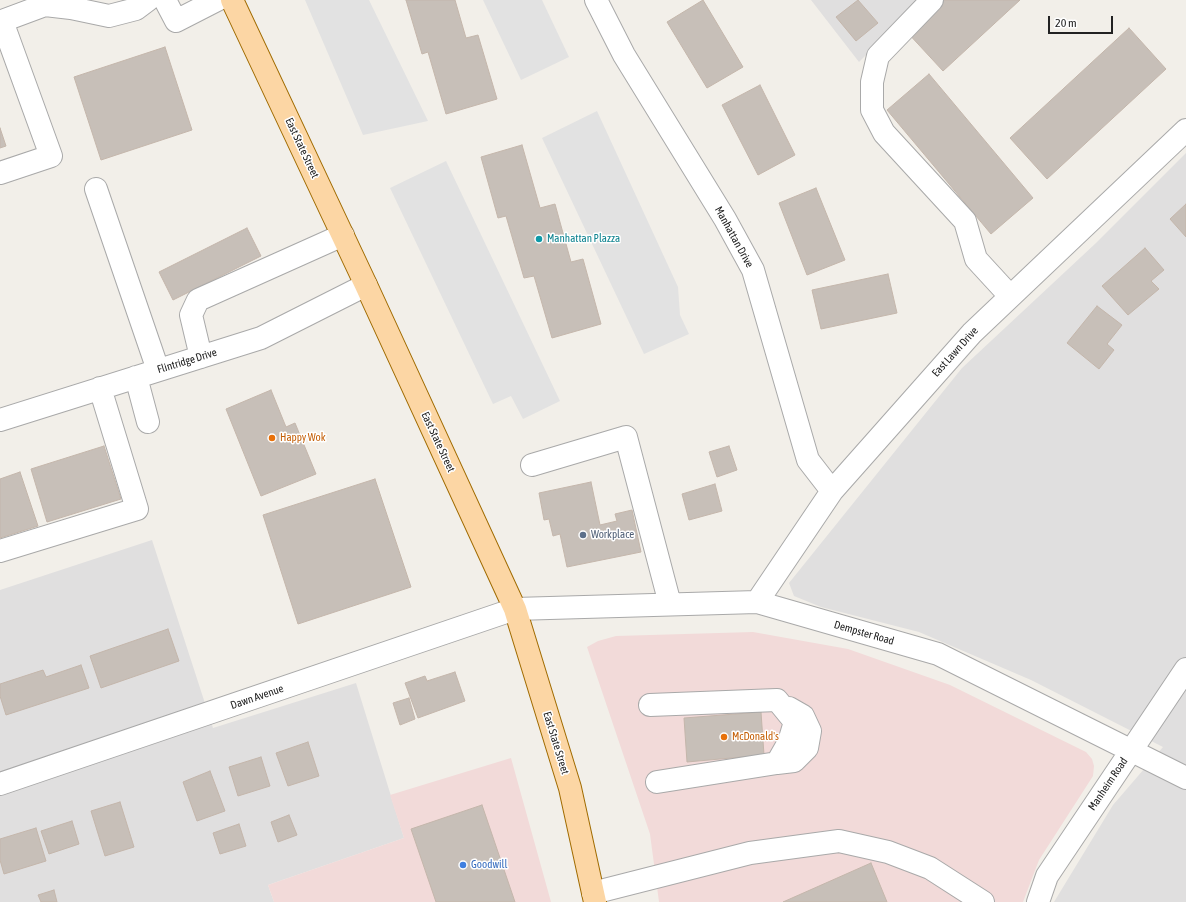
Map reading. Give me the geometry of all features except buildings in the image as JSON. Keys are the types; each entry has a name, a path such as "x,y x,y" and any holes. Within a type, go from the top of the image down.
{"main road":[{"name":"East State Street","path":"232,0 366,285 515,609 570,788 594,897"}],"street":[{"path":"0,173 51,156 2,21 45,6 71,8 109,16 136,9 148,0"},
{"path":"165,0 176,20 217,0"},
{"name":"Manhattan Drive","path":"596,0 624,55 725,220 753,270 808,460 832,491"},
{"path":"932,0 878,56 872,82 872,110 884,133 965,221 976,259 1010,296"},
{"name":"East Lawn Drive","path":"757,602 832,491 972,333 1186,130"},
{"path":"96,189 158,370"},
{"path":"201,357 191,315 198,300 342,235"},
{"name":"Flintridge Drive","path":"0,420 261,338 366,285"},
{"path":"136,377 148,422"},
{"path":"0,551 136,509 100,388"},
{"path":"532,465 626,437 670,604"},
{"name":"Dempster Road","path":"515,609 757,602 938,654 1129,751 1186,778"},
{"name":"Dawn Avenue","path":"0,784 515,609"},
{"name":"Manheim Road","path":"1038,902 1047,876 1129,751 1186,669"},
{"path":"650,705 777,700 795,722 789,742 777,762 656,782"},
{"path":"594,897 750,853 839,841 888,852 930,868 983,902"}],"shaded area":[{"path":"305,0 369,0 428,121 363,135"},
{"path":"483,0 542,0 569,57 521,80"},
{"path":"811,0 921,0 859,62"},
{"path":"597,111 678,287 680,315 689,334 644,354 542,138"},
{"path":"1186,153 1186,902 1054,902 1113,805 1163,747 1031,680 919,632 821,607 794,596 789,583 962,368 1096,243"},
{"path":"446,161 560,401 523,419 511,396 493,404 390,188"},
{"path":"152,540 213,728 356,683 404,838 268,885 274,902 0,902 0,590"},
{"path":"753,632 848,649 950,685 1086,752 1092,759 1094,766 1093,776 1039,860 1023,902 659,902 650,834 587,647 598,641 616,636"},
{"path":"511,758 551,902 274,902 268,885 404,838 390,795"}],"place":[{"name":"Manhattan Plazza","path":"539,239"},
{"name":"Happy Wok","path":"272,438"},
{"name":"Workplace","path":"583,535"},
{"name":"McDonald's","path":"724,737"},
{"name":"Goodwill","path":"463,865"}]}
